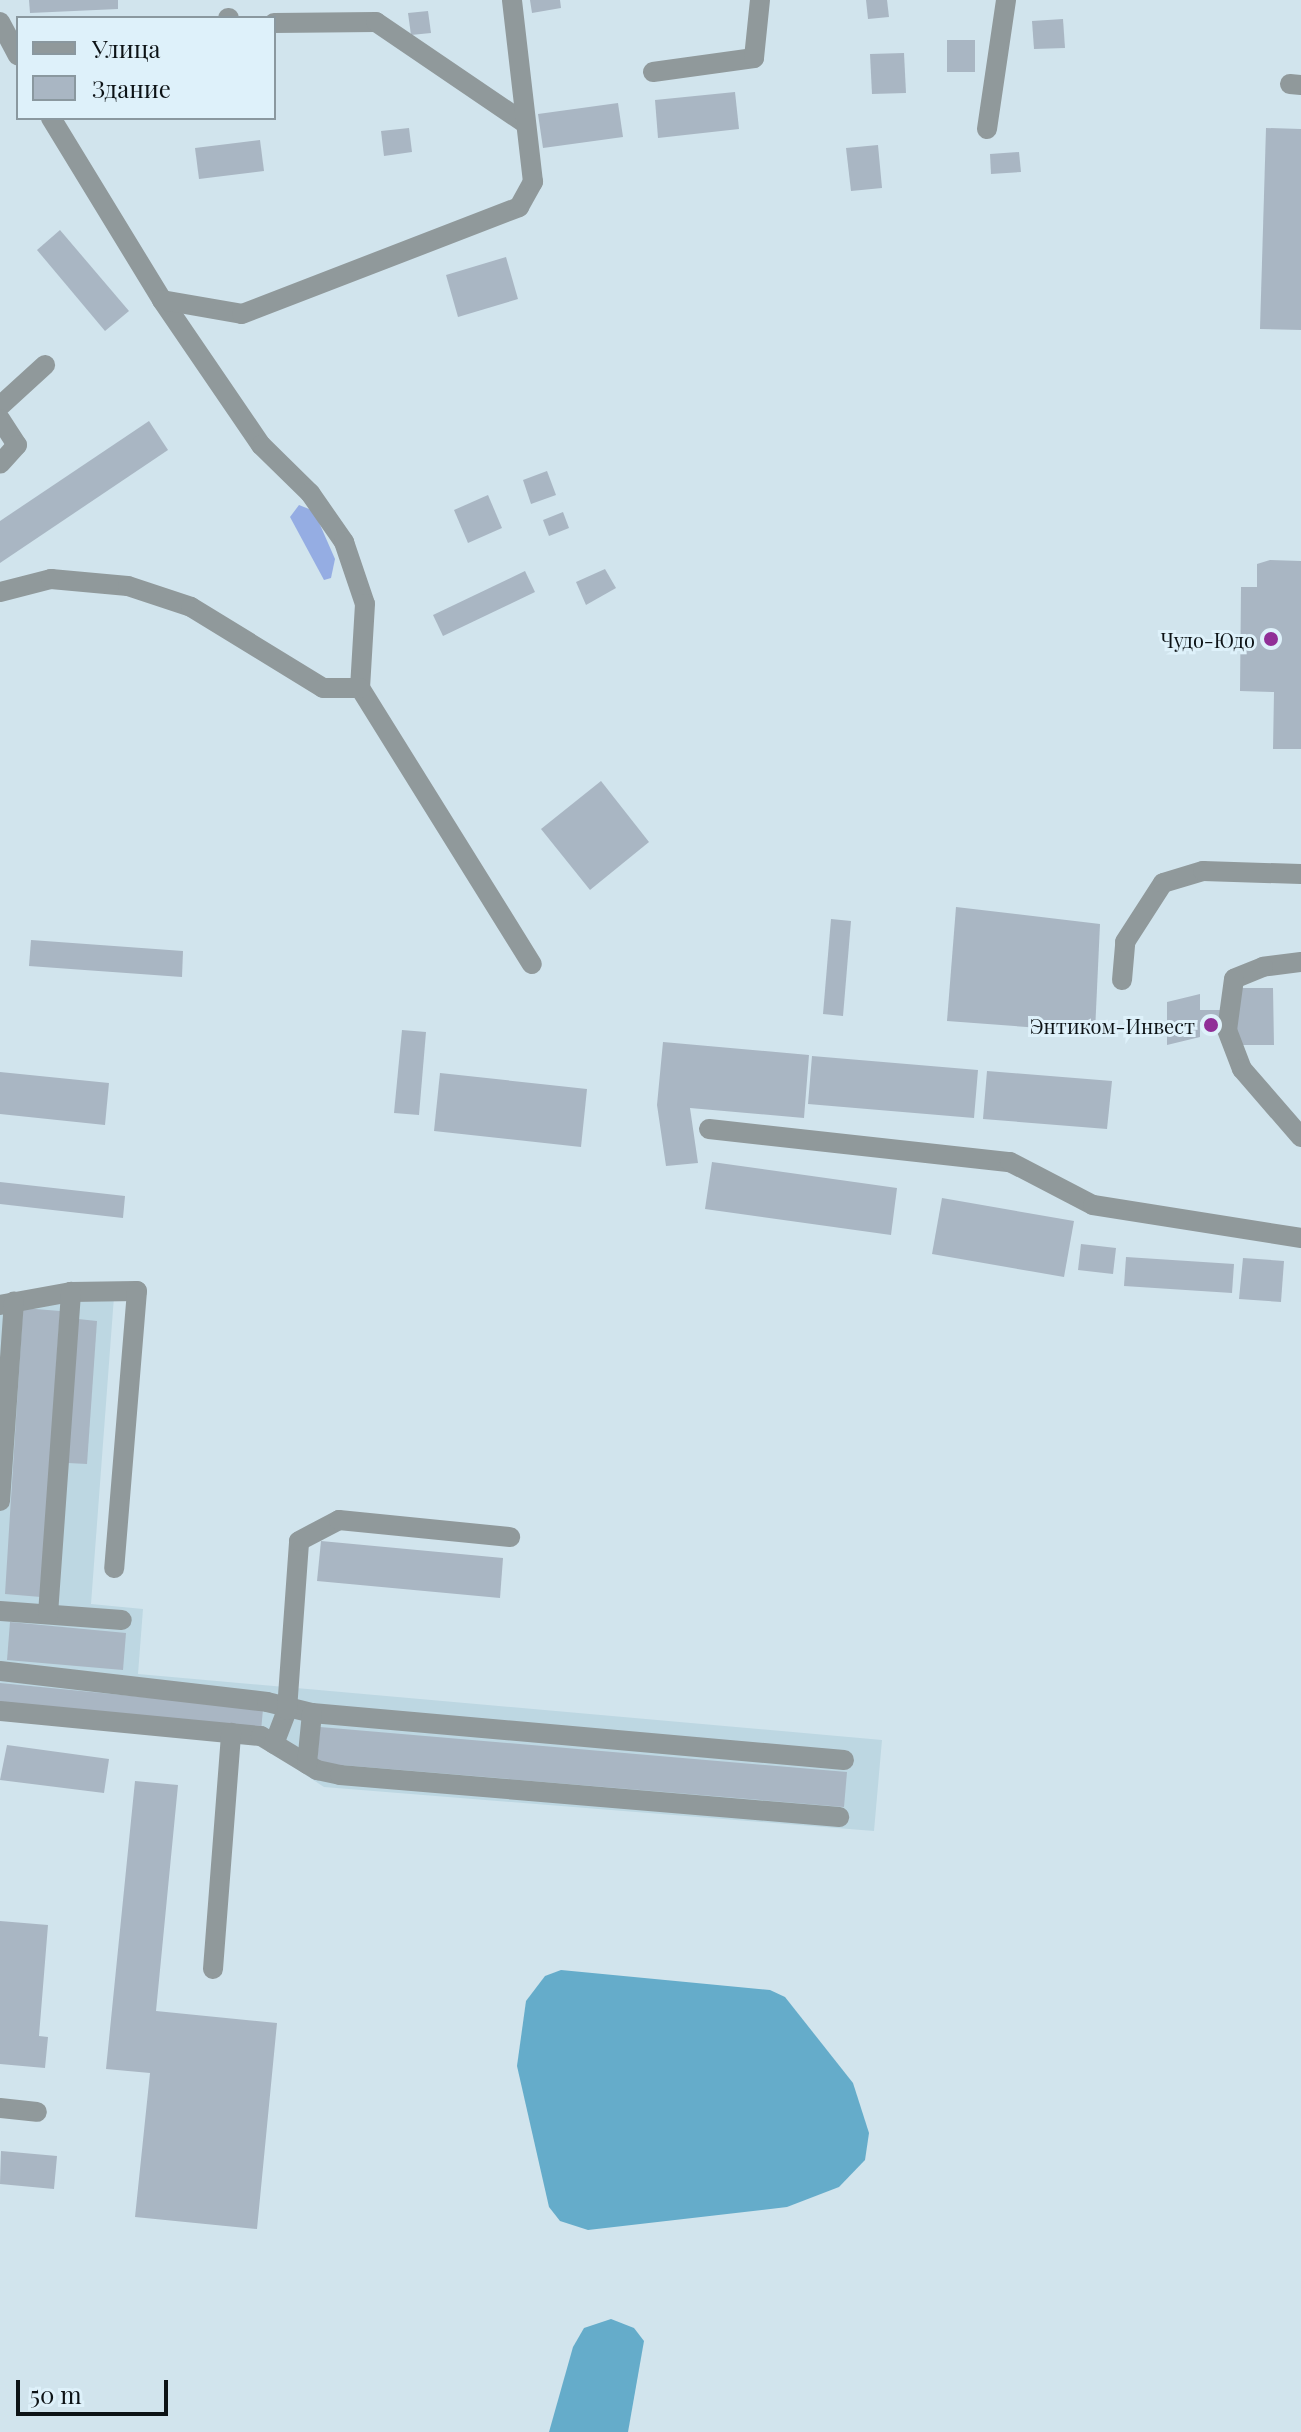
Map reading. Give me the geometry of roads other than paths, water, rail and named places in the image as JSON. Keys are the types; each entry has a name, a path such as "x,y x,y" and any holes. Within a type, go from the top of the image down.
{"street":[{"path":"162,300 242,314 519,207 533,182 512,0"},
{"path":"653,72 754,58 760,0"},
{"path":"987,129 1006,0"},
{"path":"276,23 376,22 526,124"},
{"path":"52,120 162,300 261,445 310,493 344,542 365,604 360,688 532,964"},
{"path":"0,406 45,365"},
{"path":"0,419 17,445 0,464"},
{"path":"0,592 51,579 128,586 191,607 323,688 360,688"},
{"path":"1122,980 1125,942 1163,883 1203,871 1301,874"},
{"path":"1301,962 1263,967 1234,979 1227,1030 1242,1069 1301,1137"},
{"path":"709,1129 1010,1162 1093,1205 1301,1238"},
{"path":"0,1501 7,1303 71,1292 137,1291 114,1568"},
{"path":"48,1614 71,1292"},
{"path":"274,1744 287,1710 299,1541 339,1520 510,1537"},
{"path":"0,1611 122,1620"},
{"path":"0,1671 267,1702 287,1710 312,1713 844,1760"},
{"path":"0,1711 231,1733 274,1744 307,1764 340,1775 839,1817"},
{"path":"307,1764 312,1713"},
{"path":"213,1969 231,1733"},
{"path":"0,2108 37,2112"}],"place":[{"name":"Чудо-Юдо","path":"1271,639"},
{"name":"Энтиком-Инвест","path":"1211,1025"}]}
